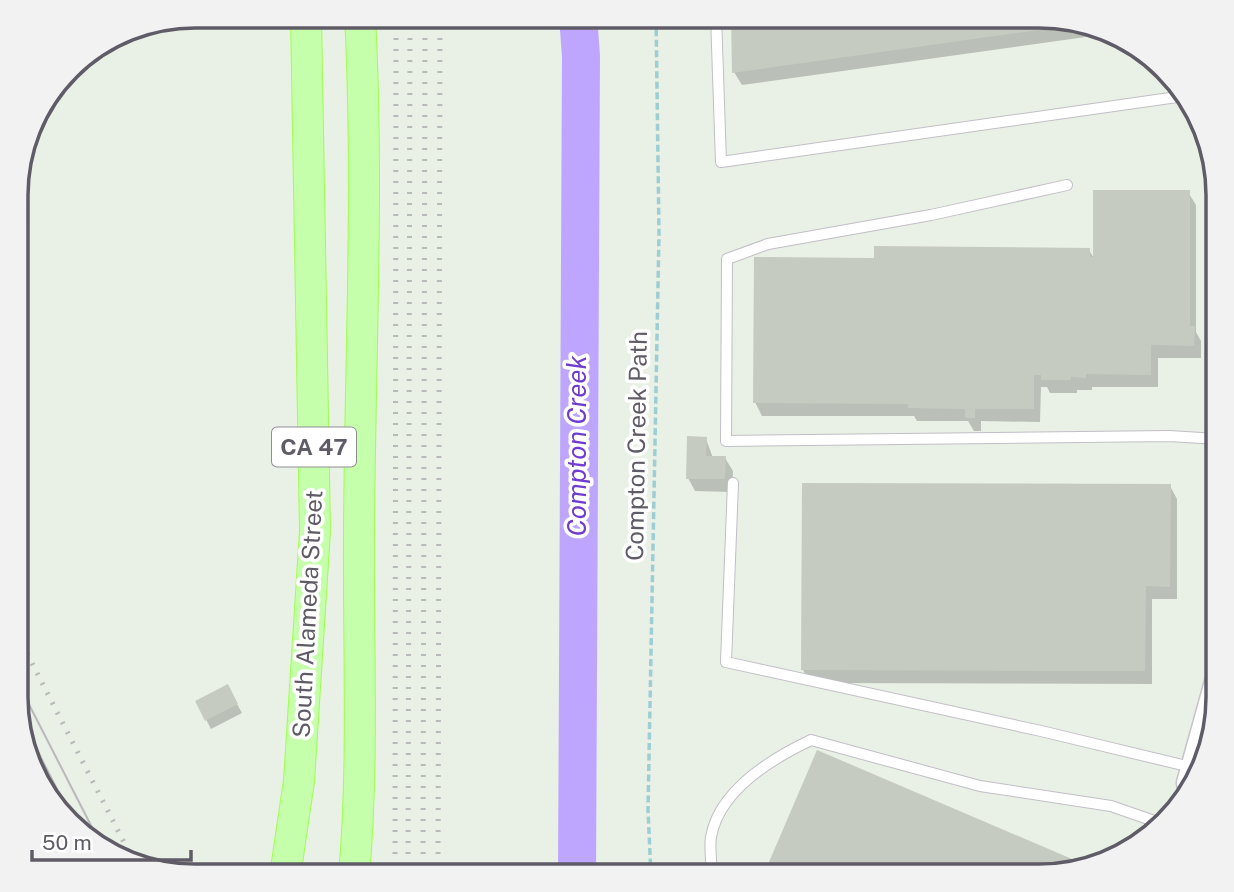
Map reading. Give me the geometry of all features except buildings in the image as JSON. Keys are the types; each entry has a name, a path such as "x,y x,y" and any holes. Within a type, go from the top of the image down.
{"main road":[{"name":"South Alameda Street","path":"287,864 299,781 315,531 306,28"},
{"name":"South Alameda Street","path":"355,864 360,799 359,531 364,98 361,28"}],"lane":[{"path":"716,28 721,162 1174,97"},
{"path":"1067,185 931,215 768,244 727,259 726,441 1169,436 1206,438"},
{"path":"733,483 726,662 1041,731 1188,772"},
{"path":"711,864 710,838 721,808 762,768 811,740 980,786 1111,806 1151,820"}],"path":[{"name":"Compton Creek Path","path":"650,864 648,810 659,233 656,28"}],"waterway":[{"name":"Compton Creek","path":"577,864 581,56 579,28"}],"tram line":[{"path":"28,702 93,829"},
{"path":"38,752 60,796"}],"railway":[{"path":"395,864 396,28"},
{"path":"408,864 410,28"},
{"path":"423,864 425,28"},
{"path":"438,864 440,28"},
{"path":"28,655 128,849"}]}
